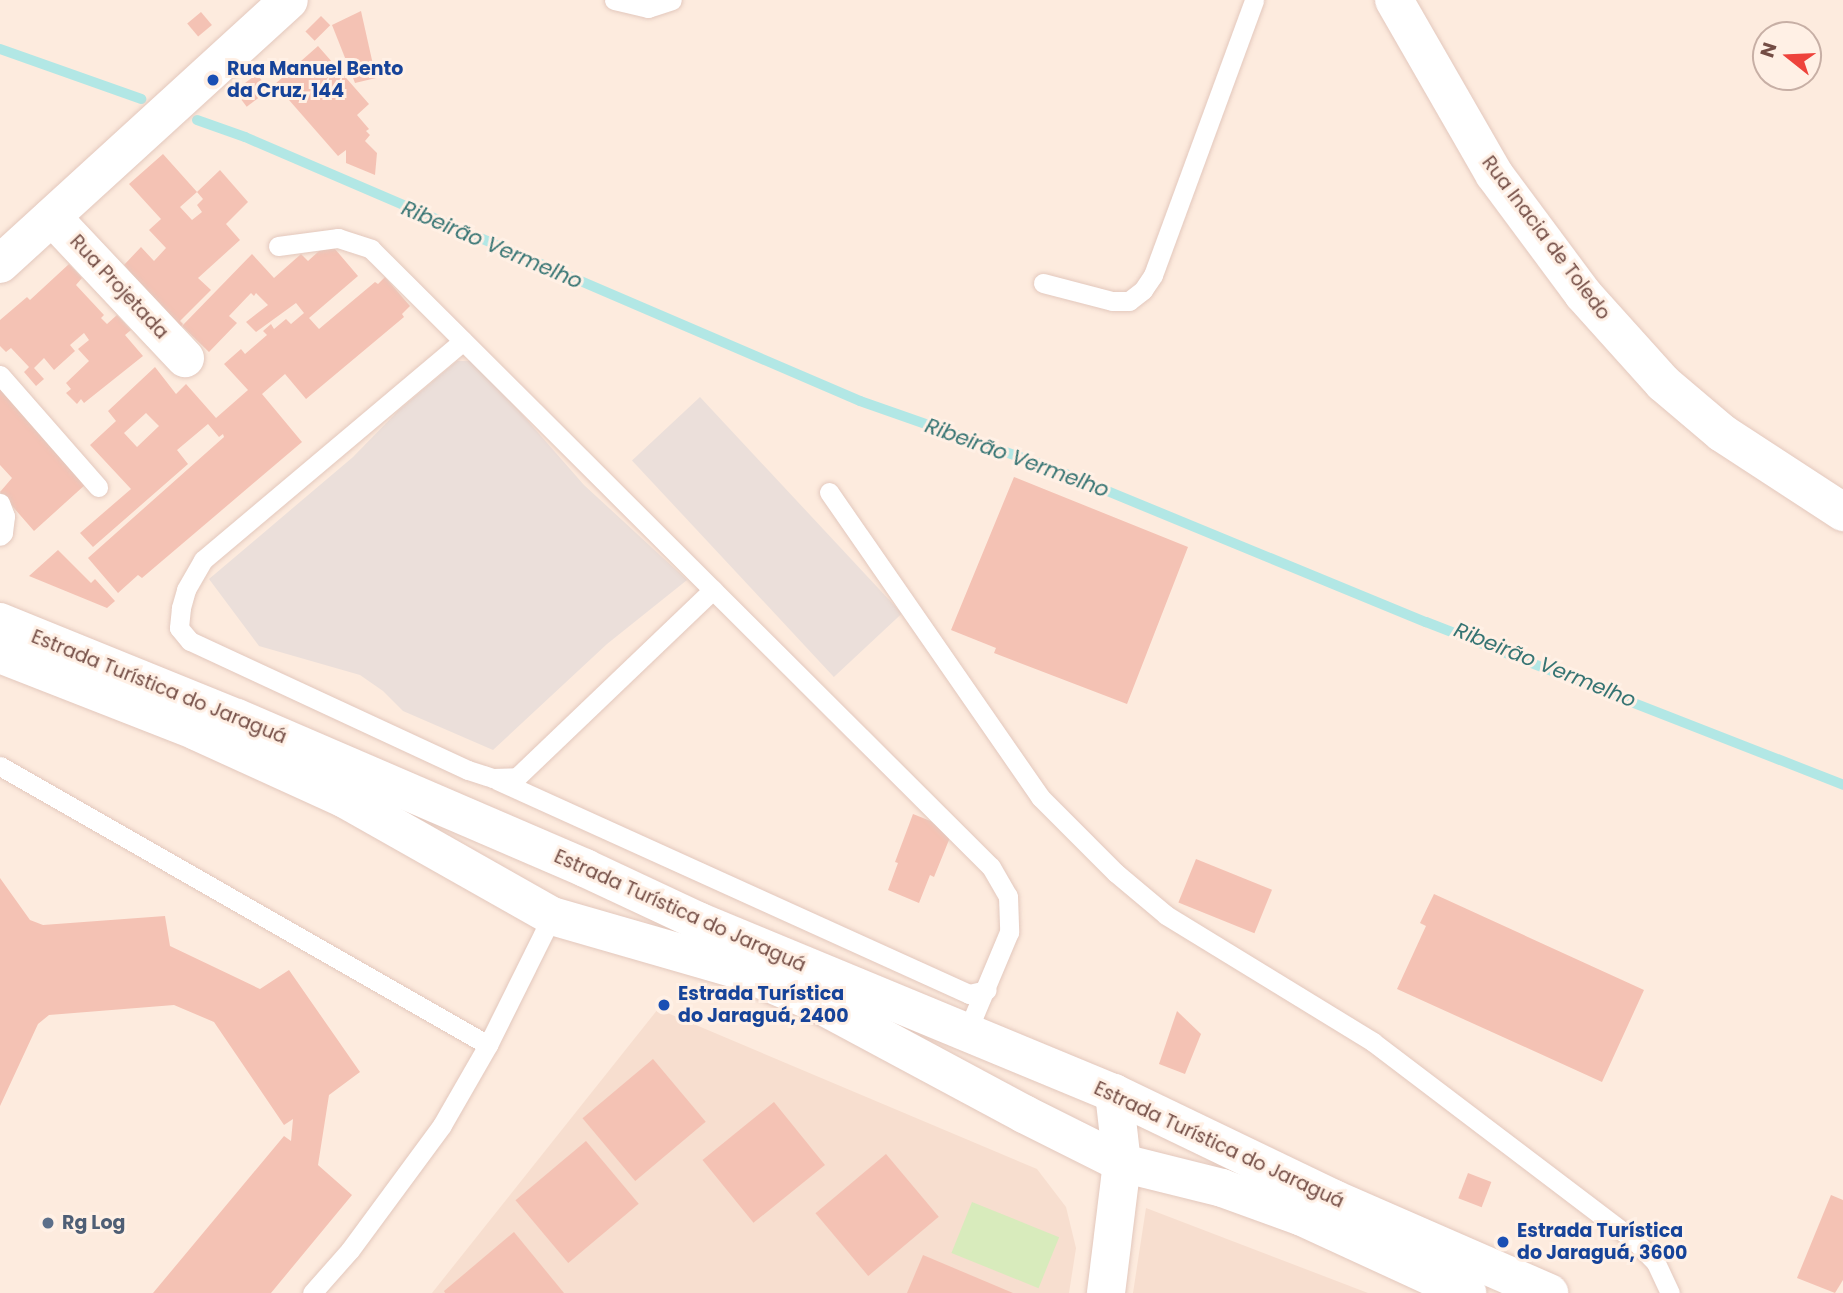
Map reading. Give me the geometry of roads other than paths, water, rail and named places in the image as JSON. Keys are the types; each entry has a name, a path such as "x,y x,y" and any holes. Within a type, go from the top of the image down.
{"main road":[{"path":"0,264 289,0"},
{"name":"Rua Inacia de Toledo","path":"1408,3 1494,174 1583,294 1663,383 1712,424 1843,512"},
{"name":"Rua Projetada","path":"52,216 185,358"},
{"name":"Estrada Turística do Jaraguá","path":"0,622 237,718 585,868 698,921 1114,1093 1334,1199 1549,1293"},
{"name":"Estrada Turística do Jaraguá","path":"0,654 196,730 345,799 552,916 617,937 678,950 821,1004 1024,1114 1122,1163 1222,1188 1302,1217 1467,1293"},
{"path":"552,916 570,883 585,868"},
{"path":"1106,1293 1122,1163 1114,1093"}],"lane":[{"path":"614,0 648,8 672,0"},
{"path":"1043,283 1112,302 1129,301 1143,290 1157,262 1254,0"},
{"path":"278,246 338,238 371,249 991,867 1008,896 1009,932 987,990 967,1032"},
{"path":"463,341 203,559 186,590 179,628 190,641 468,770 969,994 987,990"},
{"path":"0,375 98,487"},
{"path":"829,492 1040,797 1115,873 1166,915 1373,1042 1634,1240 1656,1263 1670,1293"},
{"path":"0,503 5,516 4,533 0,536"},
{"path":"493,779 517,777 713,590"},
{"path":"0,766 488,1045"},
{"path":"312,1293 350,1250 442,1125 488,1045 552,916"}],"waterway":[{"name":"Ribeirão Vermelho","path":"0,49 141,99"},
{"name":"Ribeirão Vermelho","path":"197,120 245,137 860,401 1054,469 1426,622 1843,785"}],"place":[{"name":"Rua Manuel Bento da Cruz, 144","path":"213,80"},
{"name":"Estrada Turística do Jaraguá, 2400","path":"664,1005"},
{"name":"Rg Log","path":"48,1223"},
{"name":"Estrada Turística do Jaraguá, 3600","path":"1503,1242"}]}
